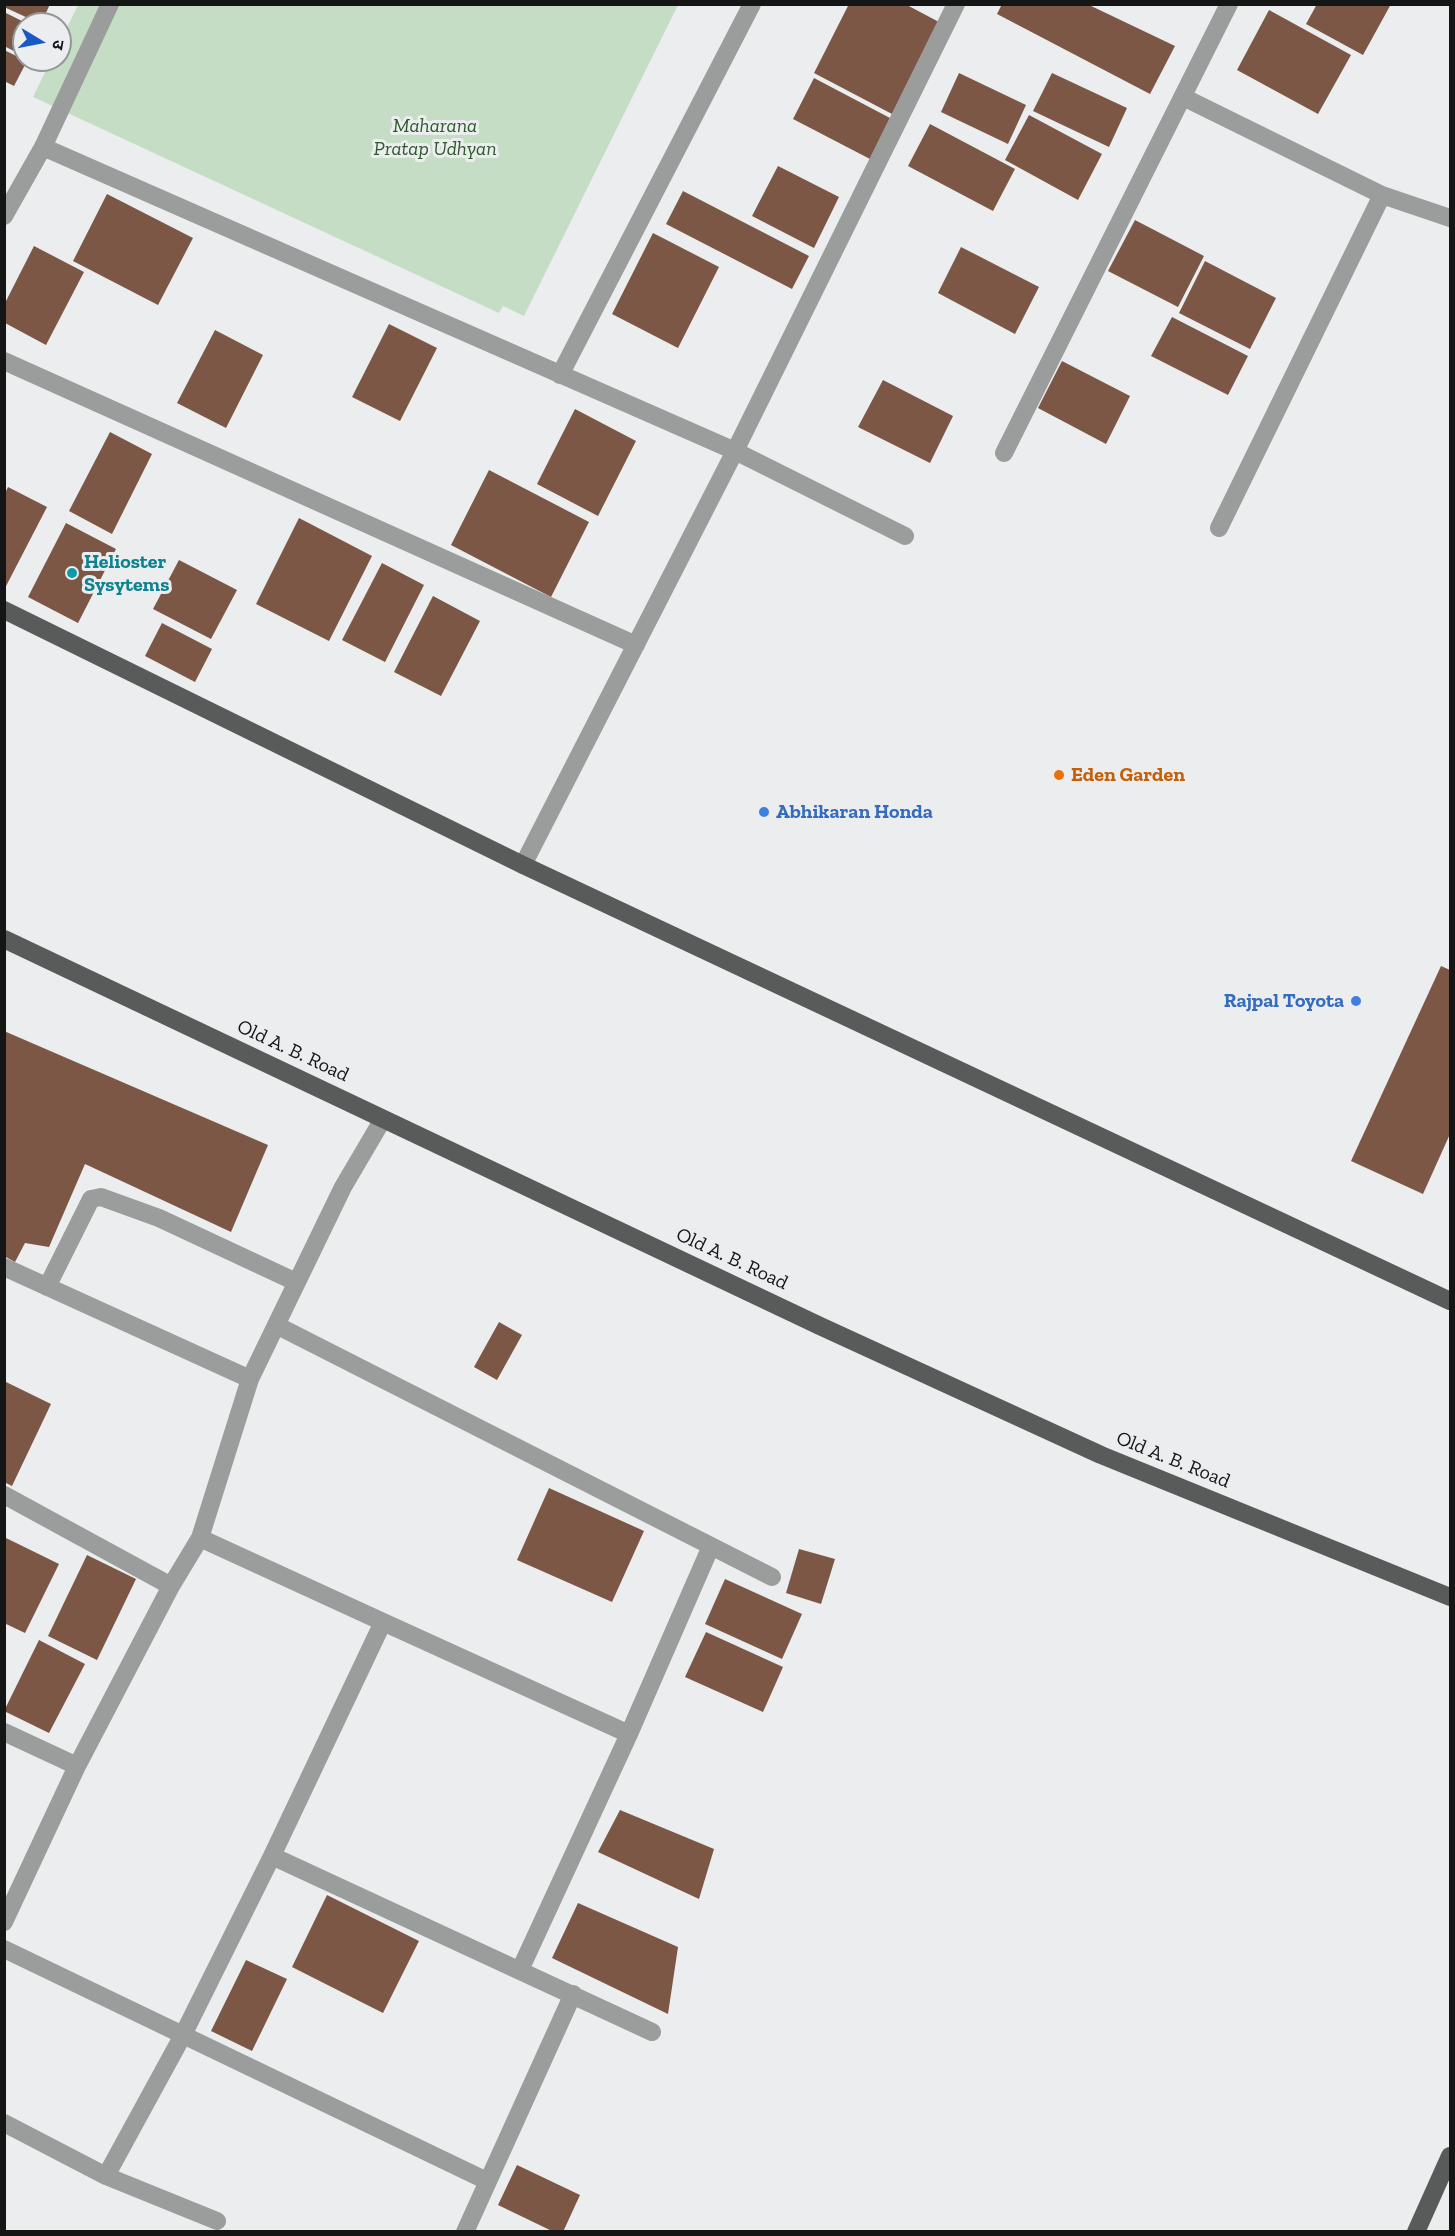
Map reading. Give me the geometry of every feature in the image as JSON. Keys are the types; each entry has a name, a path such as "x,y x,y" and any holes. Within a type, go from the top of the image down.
{"main road":[{"path":"4,610 523,865 1450,1302"},
{"name":"Old A. B. Road","path":"4,939 820,1326 1101,1455 1450,1597"},
{"path":"1416,2232 1450,2156"}],"street":[{"path":"4,216 44,147 110,4"},
{"path":"560,375 752,4"},
{"path":"523,865 735,451 956,4"},
{"path":"1004,453 1229,4"},
{"path":"1183,97 1382,195 1450,218"},
{"path":"44,147 735,451 905,536"},
{"path":"1219,528 1382,195"},
{"path":"4,361 636,645"},
{"path":"4,1922 77,1766 171,1586 200,1538 250,1379 343,1187 383,1119"},
{"path":"47,1287 91,1199 101,1197 159,1218 296,1282"},
{"path":"4,1267 250,1379"},
{"path":"276,1325 772,1577"},
{"path":"4,1495 171,1586"},
{"path":"200,1538 629,1734"},
{"path":"520,1970 629,1734 711,1546"},
{"path":"106,2175 183,2035 272,1856 383,1622"},
{"path":"4,1732 77,1766"},
{"path":"272,1856 652,2032"},
{"path":"4,1949 487,2181"},
{"path":"465,2232 573,1994"},
{"path":"4,2123 106,2175 217,2221"}],"green space":[{"name":"Maharana Pratap Udhyan","path":"78,5 678,5 524,316 503,306 499,313 33,97 45,72 72,72 72,17"}],"building":[{"path":"4,4 50,4 46,12 15,12 4,7"},
{"path":"849,4 905,4 939,22 892,114 814,73"},
{"path":"1002,4 1087,4 1175,46 1150,94 997,14"},
{"path":"1317,4 1391,4 1363,55 1306,24"},
{"path":"1269,10 1351,55 1318,114 1237,70"},
{"path":"4,12 12,16 12,50 4,46"},
{"path":"4,50 12,54 12,72 21,72 14,86 4,81"},
{"path":"959,73 1026,105 1008,144 941,112"},
{"path":"1052,73 1127,108 1109,147 1033,111"},
{"path":"814,78 890,118 870,159 793,119"},
{"path":"1029,115 1102,154 1078,200 1005,160"},
{"path":"930,124 1015,169 993,211 908,166"},
{"path":"778,166 839,197 814,248 752,216"},
{"path":"683,191 809,256 792,289 666,224"},
{"path":"107,194 193,238 158,305 73,261"},
{"path":"1135,220 1204,256 1178,307 1108,271"},
{"path":"653,233 719,267 678,348 612,314"},
{"path":"34,246 84,272 46,345 5,323 5,303"},
{"path":"961,247 1039,287 1015,334 938,293"},
{"path":"1205,261 1276,298 1250,349 1179,313"},
{"path":"1172,317 1248,356 1228,395 1151,356"},
{"path":"389,324 437,348 400,421 352,397"},
{"path":"215,330 263,355 226,428 177,403"},
{"path":"1062,361 1130,396 1106,444 1038,408"},
{"path":"883,380 953,416 930,463 858,427"},
{"path":"575,409 636,441 598,516 537,484"},
{"path":"110,432 152,454 112,534 69,511"},
{"path":"489,470 589,522 551,597 451,545"},
{"path":"8,487 47,507 4,590 4,495"},
{"path":"299,518 372,556 329,641 256,604"},
{"name":"Helioster Sysytems","path":"66,523 116,549 78,623 28,597"},
{"path":"179,560 237,590 211,639 153,609"},
{"path":"382,563 424,585 385,662 342,640"},
{"path":"433,596 480,621 441,696 394,672"},
{"path":"162,623 212,649 195,682 145,656"},
{"path":"1441,966 1450,970 1450,1134 1423,1194 1351,1161"},
{"path":"4,1031 268,1145 231,1232 85,1164 49,1247 25,1243 15,1262 4,1256"},
{"path":"499,1322 522,1335 497,1380 474,1367"},
{"path":"4,1381 51,1404 12,1486 4,1482"},
{"path":"549,1488 644,1531 612,1602 517,1560"},
{"path":"6,1538 59,1564 25,1633 4,1623"},
{"path":"799,1549 835,1559 821,1604 786,1593"},
{"path":"87,1555 136,1579 97,1660 48,1636"},
{"path":"725,1579 802,1614 782,1659 705,1624"},
{"path":"706,1632 783,1667 763,1712 685,1677"},
{"path":"39,1640 85,1664 49,1733 4,1711"},
{"path":"620,1810 714,1849 699,1899 598,1852"},
{"path":"327,1895 419,1941 383,2013 292,1967"},
{"path":"578,1903 678,1947 668,2014 552,1958"},
{"path":"246,1960 287,1979 252,2051 211,2031"},
{"path":"517,2165 580,2195 563,2232 554,2232 498,2205"}],"place":[{"name":"Helioster Sysytems","path":"72,573"},
{"name":"Eden Garden","path":"1059,775"},
{"name":"Abhikaran Honda","path":"764,812"},
{"name":"Rajpal Toyota","path":"1356,1001"}]}
